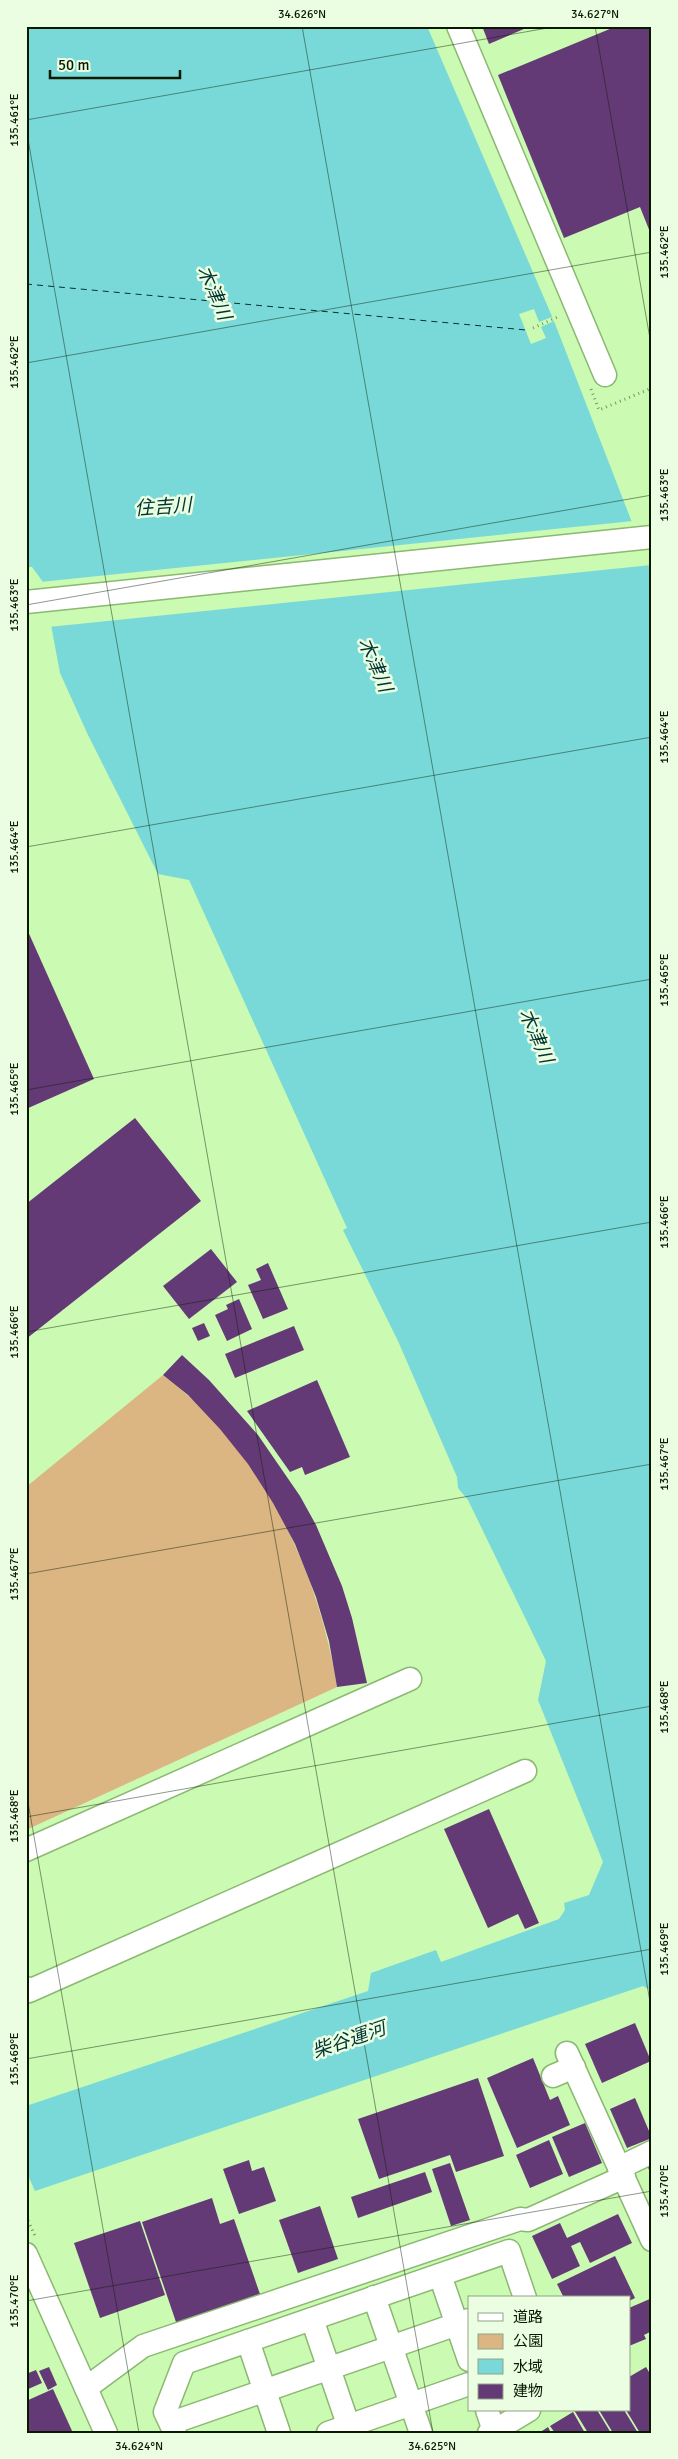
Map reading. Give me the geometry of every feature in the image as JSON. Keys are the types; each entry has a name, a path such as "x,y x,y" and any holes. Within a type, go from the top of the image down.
{"street":[{"path":"458,26 605,375"},
{"path":"26,602 652,538"},
{"path":"26,1850 410,1679"},
{"path":"26,1988 29,1991 525,1771"},
{"path":"553,2076 570,2060 652,2240"},
{"path":"86,2388 143,2346 520,2218 528,2220 621,2173 652,2152"},
{"path":"463,2322 265,2391 173,2428 165,2412 184,2363 509,2251 524,2296"},
{"path":"26,2254 106,2433"},
{"path":"440,2275 463,2322 468,2354"},
{"path":"374,2297 421,2433"},
{"path":"312,2319 329,2369 343,2430 468,2384"},
{"path":"248,2341 279,2433"},
{"path":"490,2427 524,2412"}],"green space":[{"path":"163,1375 198,1405 229,1438 256,1475 280,1514 316,1598 328,1642 337,1687 26,1830 26,1487"}],"water":[{"path":"26,26 427,26 554,321 652,574 652,1991 643,1986 35,2191 26,2171 26,2106 368,1991 371,1973 436,1950 441,1962 559,1919 565,1910 564,1903 589,1895 603,1862 538,1700 546,1661 468,1500 458,1488 457,1477 398,1341 343,1230 347,1228 189,880 158,874 88,735 60,673 43,582 32,567 26,567"}],"pier":[{"path":"534,309 539,322 552,317 554,321 541,327 546,338 531,344 519,314"},
{"path":"633,521 651,565 49,627 40,582"}],"building":[{"path":"482,26 531,26 489,44"},
{"path":"617,26 652,26 652,237 640,207 564,238 498,75"},
{"path":"26,927 94,1079 26,1109"},
{"path":"135,1118 201,1201 26,1339 26,1204"},
{"path":"211,1249 237,1282 189,1319 163,1286"},
{"path":"268,1263 288,1309 263,1319 248,1285 261,1280 256,1269"},
{"path":"239,1299 252,1329 227,1341 215,1315 228,1309 226,1305"},
{"path":"204,1323 210,1336 198,1341 192,1328"},
{"path":"294,1326 304,1350 235,1378 225,1354"},
{"path":"182,1355 209,1380 258,1435 300,1496 316,1525 342,1586 352,1618 367,1683 337,1687 329,1641 316,1597 295,1544 273,1503 248,1464 220,1429 188,1395 163,1375"},
{"path":"317,1380 350,1457 305,1475 302,1467 290,1472 247,1411"},
{"path":"489,1809 539,1923 525,1929 518,1914 488,1928 444,1829"},
{"path":"635,2023 651,2061 602,2083 585,2044"},
{"path":"533,2058 550,2100 558,2096 570,2125 517,2148 487,2078"},
{"path":"478,2078 504,2156 456,2172 450,2155 379,2179 358,2119"},
{"path":"635,2098 652,2138 627,2148 610,2109"},
{"path":"585,2123 602,2163 569,2177 552,2137"},
{"path":"549,2140 563,2174 530,2188 516,2155"},
{"path":"249,2160 252,2171 264,2167 276,2201 239,2214 223,2169"},
{"path":"450,2163 470,2220 451,2226 432,2169"},
{"path":"652,2163 652,2177 647,2165"},
{"path":"425,2172 432,2192 358,2218 351,2197"},
{"path":"212,2198 220,2224 234,2219 261,2297 177,2325 142,2222"},
{"path":"320,2206 338,2259 298,2273 279,2220"},
{"path":"618,2214 632,2243 590,2263 580,2242 571,2246 580,2266 552,2279 532,2236 560,2223 567,2238"},
{"path":"140,2221 165,2295 100,2318 74,2243"},
{"path":"615,2256 635,2298 630,2300 630,2296 563,2296 557,2284"},
{"path":"652,2298 652,2331 644,2335 646,2339 630,2346 630,2308"},
{"path":"49,2367 57,2385 48,2390 39,2371"},
{"path":"646,2367 652,2377 652,2433 640,2433 627,2412 630,2412 630,2376"},
{"path":"36,2370 42,2383 26,2390 26,2374"},
{"path":"53,2389 73,2433 26,2433 26,2401"},
{"path":"573,2412 585,2433 555,2433 550,2426"},
{"path":"575,2412 598,2412 611,2433 588,2433"},
{"path":"600,2412 625,2412 638,2433 613,2433"},
{"path":"548,2427 551,2433 539,2433"}],"ferry route":[{"path":"26,284 526,330"}],"water label":[{"name":"木津川","path":"214,293"},
{"name":"住吉川","path":"163,507"},
{"name":"木津川","path":"375,665"},
{"name":"木津川","path":"536,1036"},
{"name":"柴谷運河","path":"349,2040"}]}
